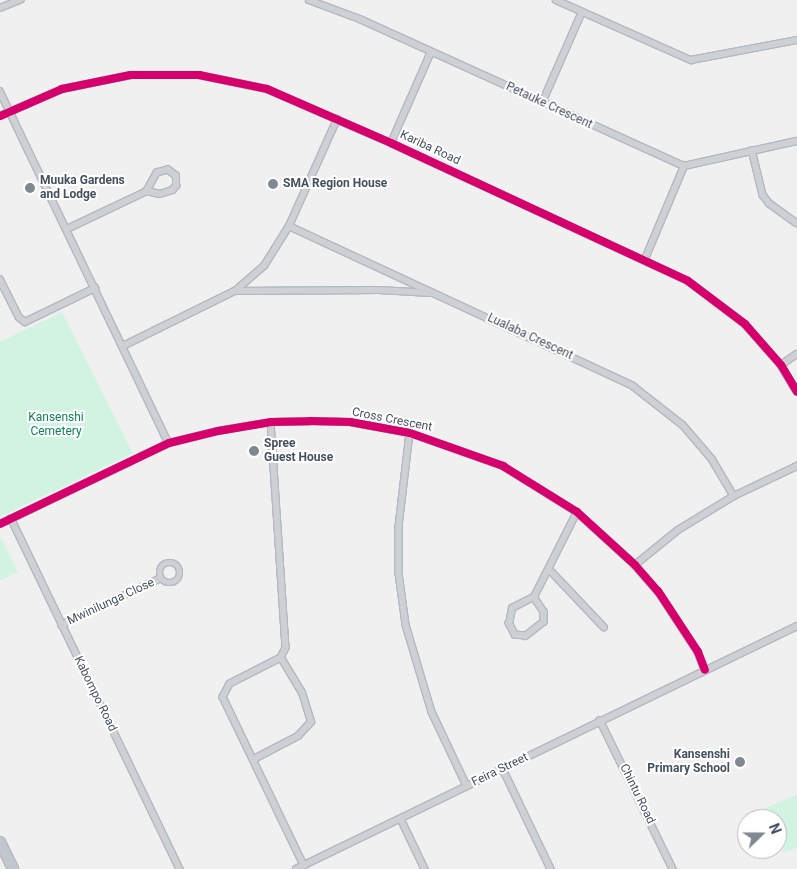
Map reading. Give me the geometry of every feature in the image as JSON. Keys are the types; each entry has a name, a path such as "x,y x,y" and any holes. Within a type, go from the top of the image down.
{"highway":[{"path":"0,842 13,869"}],"street":[{"path":"0,8 18,0"},
{"name":"Petauke Crescent","path":"309,0 431,52 684,166"},
{"path":"556,0 691,60 797,40"},
{"path":"542,103 582,12"},
{"path":"391,143 431,52"},
{"name":"Kariba Road","path":"0,116 80,84 123,76 165,74 212,76 260,87 337,119 645,258 688,281 725,307 781,365 797,392"},
{"path":"0,91 169,443"},
{"path":"123,346 236,291 269,260 289,226 337,119"},
{"path":"645,258 684,166 797,141"},
{"path":"752,150 764,195 768,203 797,223"},
{"path":"67,229 147,191 157,173 168,170 176,176 176,186 172,190 160,194 147,191"},
{"name":"Lualaba Crescent","path":"289,226 614,375 649,397 698,442 734,496"},
{"path":"0,279 19,317 25,322 95,288"},
{"path":"402,290 406,280"},
{"path":"236,291 402,290 435,293"},
{"path":"781,365 797,354"},
{"path":"254,759 298,736 311,722 302,693 281,658 287,636 270,422"},
{"name":"Cross Crescent","path":"0,524 169,443 270,422 350,422 410,433 503,466 577,512 635,564 680,621 705,670"},
{"path":"410,433 398,527 399,573 406,626 432,712 467,786"},
{"path":"635,564 678,530 734,496 797,466"},
{"path":"534,597 544,612 544,622 526,636 515,635 509,624 512,608 534,597 577,512"},
{"name":"Kabompo Road","path":"11,518 180,869"},
{"path":"549,569 604,627"},
{"name":"Mwinilunga Close","path":"61,625 161,578"},
{"name":"Feira Street","path":"296,869 797,626"},
{"path":"281,658 242,676 224,690 226,706 254,759 304,865"},
{"name":"Chintu Road","path":"600,720 673,869"},
{"path":"503,769 550,869"},
{"path":"401,819 425,869"}],"green space":[{"name":"Kansenshi Cemetery","path":"62,312 133,453 0,517 0,342"},
{"path":"0,539 18,572 0,581"},
{"path":"797,794 797,847 787,852 787,809 764,809"}],"cycle path":[{"path":"0,116 62,89 131,75 199,75 267,89 391,143 688,281 745,324 781,365 797,392"},
{"path":"0,524 169,443 218,431 271,422 310,421 350,422 410,433 503,466 577,512 635,565 658,591 698,652 705,670"}],"place":[{"name":"SMA Region House","path":"273,184"},
{"name":"Muuka Gardens and Lodge","path":"30,188"},
{"name":"Spree Guest House","path":"254,451"},
{"name":"Kansenshi Primary School","path":"740,762"}]}
